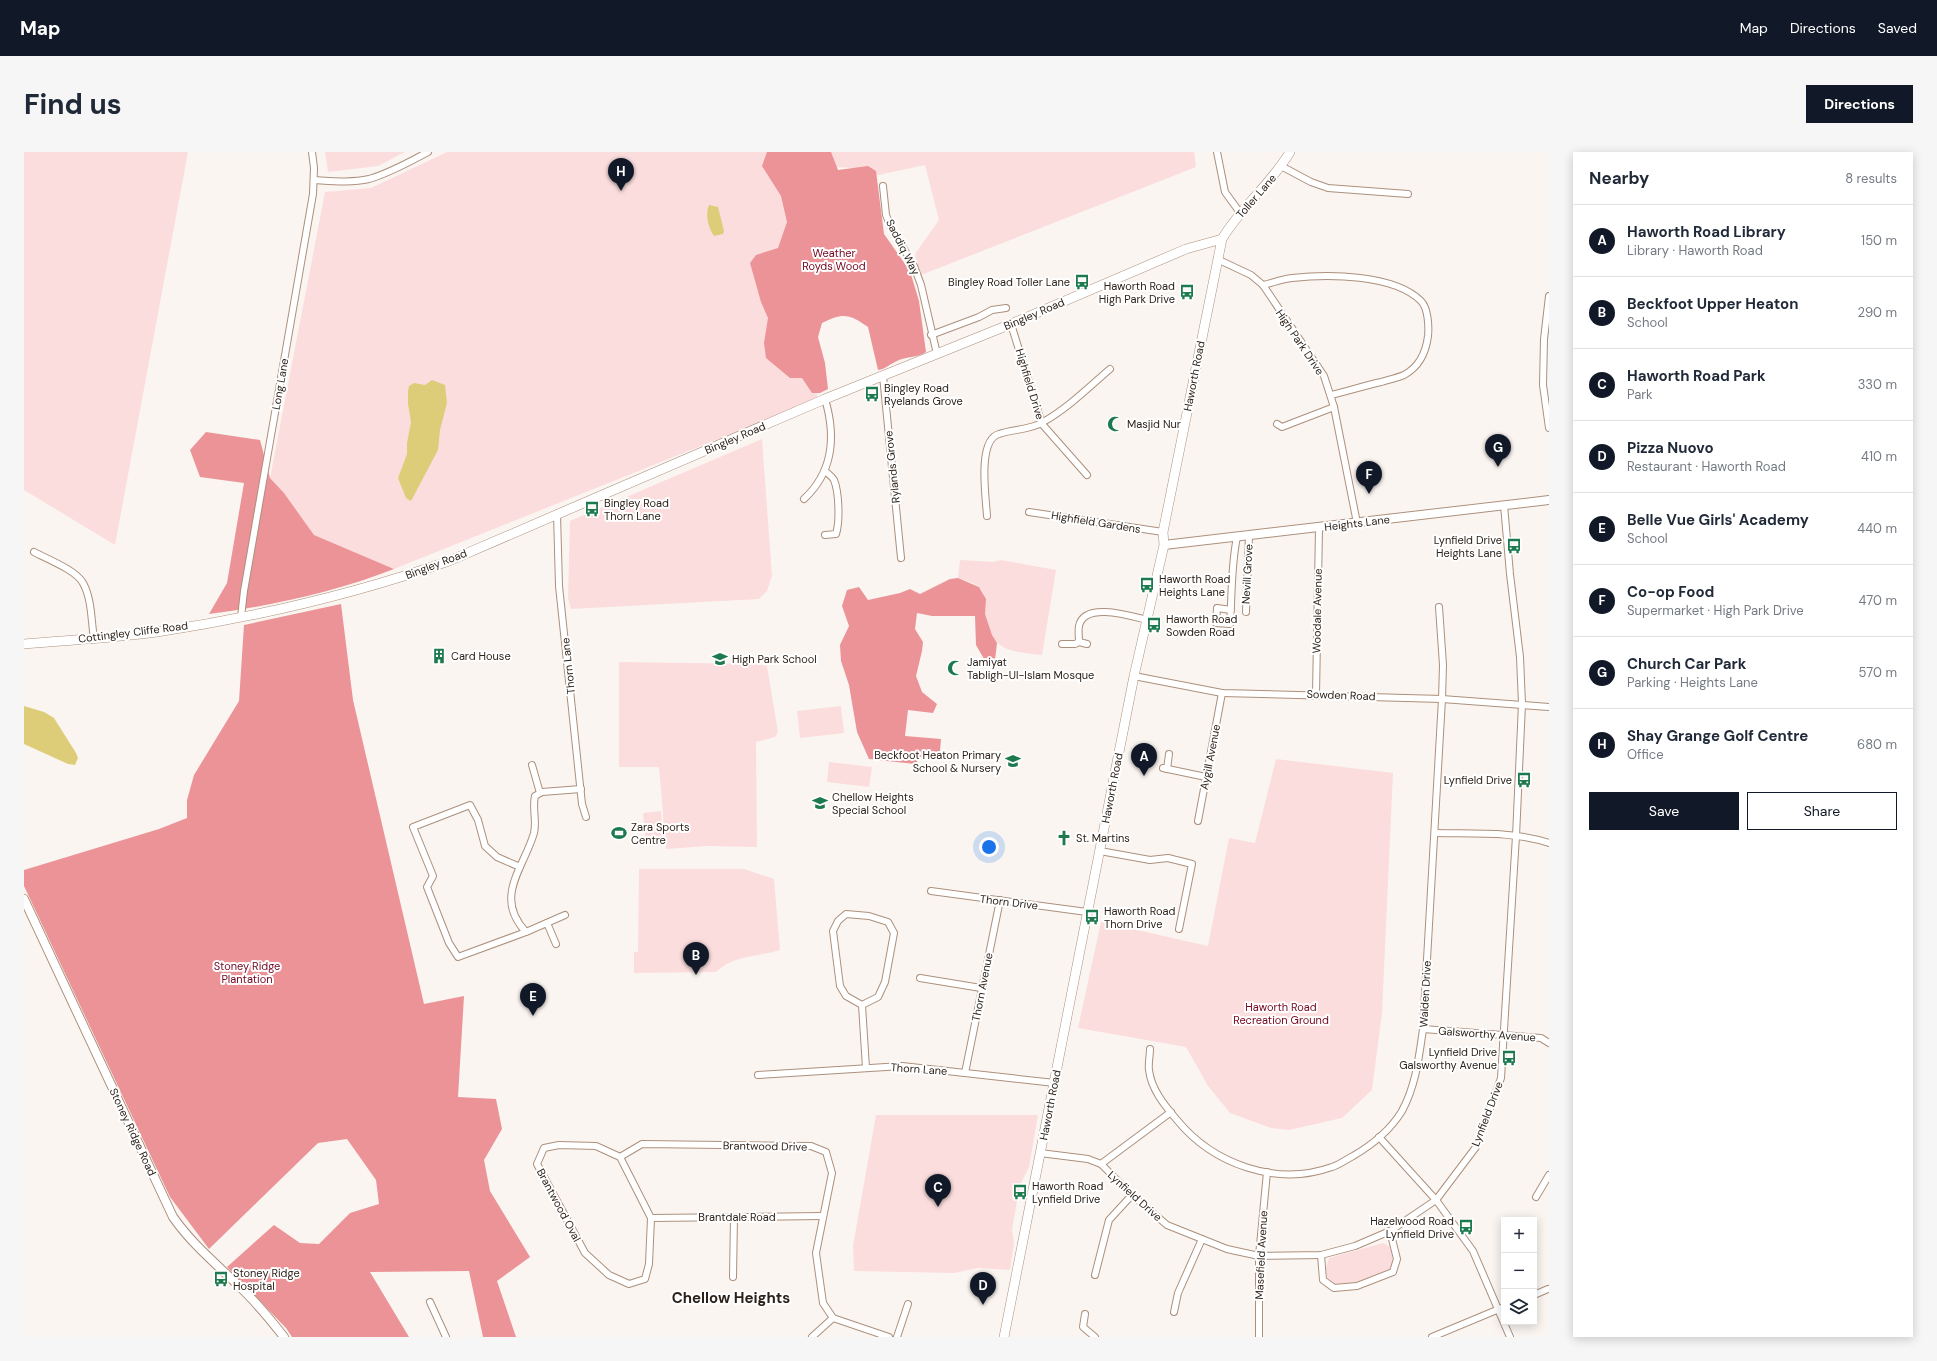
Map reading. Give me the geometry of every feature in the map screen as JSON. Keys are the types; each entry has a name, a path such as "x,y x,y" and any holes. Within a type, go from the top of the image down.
{"main road":[{"name":"Toller Lane","path":"1222,239 1230,226 1281,166 1290,152"},
{"name":"Bingley Road","path":"241,617 400,578 449,561 825,399 1011,324 1186,249 1222,239"},
{"name":"Haworth Road","path":"1004,1337 1134,676 1164,545 1163,532 1222,239"},
{"name":"Cottingley Cliffe Road","path":"24,644 157,632 241,617"}],"street":[{"name":"Long Lane","path":"241,617 244,591 313,194 314,180 312,152"},
{"path":"314,180 343,181 368,179 398,168 428,152"},
{"path":"1216,152 1225,192 1241,214"},
{"path":"1281,166 1312,182 1328,188 1408,194"},
{"name":"Saddiq Way","path":"883,186 886,215 920,280 937,354"},
{"name":"High Park Drive","path":"1217,259 1251,275 1263,285 1324,376 1334,407 1357,523"},
{"path":"1263,285 1291,278 1316,276 1357,278 1381,281 1406,290 1422,302 1428,330 1427,348 1417,366 1403,375 1331,395"},
{"path":"1549,296 1543,385 1549,428"},
{"path":"932,335 979,317 992,310 1006,308"},
{"name":"Highfield Drive","path":"1011,324 1042,424 1087,476"},
{"path":"987,516 984,466 988,445 997,434 1042,424 1110,369"},
{"name":"Rylands Grove","path":"883,376 901,558"},
{"path":"804,499 814,490 825,471 829,453 831,431 830,417 825,399"},
{"path":"1277,424 1282,427 1334,407"},
{"path":"825,471 833,478 836,488 838,510 836,534 825,535"},
{"name":"Heights Lane","path":"1164,545 1549,500"},
{"name":"Lynfield Drive","path":"1040,1153 1088,1159 1101,1164 1132,1195 1167,1225 1227,1249 1259,1256 1320,1255 1355,1246 1390,1231 1436,1200 1476,1148 1501,1078 1516,836 1522,704 1520,657 1510,574 1504,505"},
{"name":"Highfield Gardens","path":"1029,512 1163,532"},
{"name":"Thorn Lane","path":"558,514 559,586 581,789 586,818"},
{"name":"Woodale Avenue","path":"1316,694 1319,528"},
{"name":"Nevill Grove","path":"1246,612 1249,536"},
{"path":"1231,610 1233,555 1238,537"},
{"path":"34,552 73,573 83,582 88,596 94,638"},
{"name":"Walden Drive","path":"1150,1049 1149,1070 1154,1089 1188,1134 1214,1153 1244,1168 1267,1172 1297,1174 1332,1167 1366,1149 1379,1137 1401,1111 1417,1074 1423,1029 1442,699 1443,665 1439,607"},
{"path":"1079,642 1079,626 1084,618 1092,613 1103,611 1147,620"},
{"path":"1062,644 1075,644 1079,642 1088,644"},
{"name":"Sowden Road","path":"1134,676 1222,693 1316,694 1442,699 1549,707"},
{"name":"Aygill Avenue","path":"1198,821 1222,693"},
{"path":"1169,754 1165,769 1206,777"},
{"path":"532,766 540,793"},
{"path":"526,932 518,924 510,894 534,831 535,796 540,793 581,789"},
{"path":"520,867 497,857 485,846 478,820 470,805 413,827 433,876 427,887 449,943 458,957 526,932 565,915"},
{"path":"1434,833 1516,836 1534,838 1549,842"},
{"path":"1100,851 1150,860 1168,858 1192,864 1179,929"},
{"name":"Thorn Drive","path":"931,891 1088,912"},
{"name":"Stoney Ridge Road","path":"24,899 173,1217 186,1235 240,1286 284,1337"},
{"name":"Thorn Avenue","path":"966,1073 981,988 1000,900"},
{"path":"846,914 869,916 888,922 894,934 885,982 878,997 862,1005 846,996 840,986 833,931 838,920 846,914"},
{"path":"547,923 556,944"},
{"path":"920,978 981,988"},
{"path":"862,1005 866,1068"},
{"name":"Galsworthy Avenue","path":"1423,1029 1541,1038 1549,1043"},
{"name":"Thorn Lane","path":"758,1075 902,1066 1055,1083"},
{"path":"1101,1164 1171,1112"},
{"path":"1379,1137 1436,1200 1472,1252 1501,1309 1432,1337"},
{"name":"Brantwood Drive","path":"620,1157 642,1144 810,1146 826,1152 832,1173 816,1253 823,1303 833,1318"},
{"name":"Brantwood Oval","path":"620,1157 596,1146 559,1145 544,1148 537,1164 585,1253 609,1275 629,1284 645,1279 649,1264 652,1218"},
{"path":"620,1157 652,1218"},
{"name":"Masefield Avenue","path":"1259,1337 1259,1256 1267,1172"},
{"path":"1536,1197 1549,1175"},
{"path":"1095,1275 1109,1220 1132,1195"},
{"path":"733,1276 734,1216"},
{"name":"Brantdale Road","path":"652,1218 823,1216"},
{"path":"1320,1255 1323,1280 1334,1288 1357,1286 1393,1272 1396,1259 1390,1231"},
{"path":"1174,1312 1178,1293 1202,1239"},
{"path":"1537,1294 1548,1289"},
{"path":"430,1302 446,1337"},
{"path":"897,1337 908,1304"},
{"path":"1086,1314 1083,1327 1095,1337"},
{"path":"812,1337 833,1318 889,1337"},
{"path":"1506,1325 1510,1337"}],"green space":[{"path":"24,152 188,152 115,545 24,490"},
{"path":"325,152 405,152 378,166 328,172"},
{"path":"447,152 770,152 792,222 787,236 818,399 394,569 314,535 284,493 270,478 325,192 371,188"},
{"name":"Weather Royds Wood","path":"767,152 831,152 838,170 868,166 876,171 884,234 910,271 919,301 926,352 899,360 885,368 878,370 868,327 856,319 840,316 822,323 818,337 825,363 828,389 820,393 812,393 802,378 790,378 766,358 764,343 768,318 761,302 750,263 756,255 778,248 787,222 781,196 762,166"},
{"path":"829,152 1194,152 1196,167 921,275 915,254 939,220 925,165 874,176 871,169 834,167"},
{"path":"206,432 260,440 270,478 284,493 314,535 394,569 349,585 303,597 256,607 209,614 227,583 244,483 200,477 190,450"},
{"path":"762,439 772,576 767,591 759,599 571,609 568,598 570,521"},
{"path":"960,560 993,562 1001,560 1056,570 1042,655 1012,650 998,643 992,636 988,627 985,615 985,598 980,588 970,582 958,578"},
{"path":"958,578 979,587 986,599 985,614 992,635 997,643 995,660 987,664 976,645 975,616 932,616 917,613 915,629 923,642 916,676 922,692 937,704 933,713 908,710 905,736 941,739 940,751 923,755 915,764 869,759 857,732 849,685 841,661 840,645 849,626 842,606 847,590 859,587 868,600 900,593 910,589 920,594 950,579"},
{"name":"Stoney Ridge Plantation","path":"341,604 353,700 424,1004 464,996 458,1097 496,1099 502,1129 484,1160 490,1191 530,1257 497,1281 516,1337 483,1337 469,1271 370,1272 409,1337 292,1337 286,1328 227,1267 274,1225 300,1243 319,1244 350,1213 379,1204 376,1180 347,1139 318,1143 209,1249 170,1197 24,886 24,870 159,829 187,818 187,800 194,775 239,701 244,625"},
{"path":"619,662 756,664 767,666 778,732 775,737 756,742 757,847 707,846 666,849 659,767 619,767"},
{"path":"841,706 844,733 800,738 797,711"},
{"name":"Haworth Road Recreation Ground","path":"1276,759 1393,773 1382,1013 1372,1090 1342,1118 1289,1130 1271,1128 1230,1113 1208,1086 1186,1047 1078,1028 1101,922 1208,946 1229,838 1255,843"},
{"path":"829,762 872,767 869,787 827,782"},
{"path":"661,811 663,843 646,845 643,813"},
{"path":"639,869 744,869 774,879 780,950 738,959 723,966 716,972 634,973 634,952 638,952"},
{"path":"876,1115 1038,1115 1029,1167 1020,1185 1012,1229 1014,1243 1010,1270 978,1268 954,1273 854,1271 853,1246"},
{"path":"1383,1243 1390,1247 1393,1260 1390,1270 1356,1282 1335,1285 1327,1277 1326,1268 1329,1258"}],"shaded area":[{"path":"709,205 718,207 724,231 723,234 714,236 712,233 707,217"},
{"path":"432,380 445,385 447,403 440,430 438,450 411,501 406,498 398,478 407,454 407,443 411,422 408,404 408,391 409,386 414,383 425,385"},
{"path":"24,706 44,712 54,718 76,753 78,758 75,765 68,764 24,744"}],"place":[{"name":"Shay Grange Golf Centre","path":"621,191"},
{"name":"Bingley Road Toller Lane","path":"1082,282"},
{"name":"Haworth Road High Park Drive","path":"1187,292"},
{"name":"Bingley Road Ryelands Grove","path":"872,394"},
{"name":"Masjid Nur","path":"1115,424"},
{"name":"Church Car Park","path":"1498,467"},
{"name":"Co-op Food","path":"1369,494"},
{"name":"Bingley Road Thorn Lane","path":"592,509"},
{"name":"Lynfield Drive Heights Lane","path":"1514,546"},
{"name":"Haworth Road Heights Lane","path":"1147,585"},
{"name":"Haworth Road Sowden Road","path":"1154,625"},
{"name":"Card House","path":"439,656"},
{"name":"High Park School","path":"720,659"},
{"name":"Jamiyat Tabligh-Ul-Islam Mosque","path":"955,668"},
{"name":"Beckfoot Heaton Primary School & Nursery","path":"1013,761"},
{"name":"Haworth Road Library","path":"1144,776"},
{"name":"Lynfield Drive","path":"1524,780"},
{"name":"Chellow Heights Special School","path":"820,803"},
{"name":"Zara Sports Centre","path":"619,833"},
{"name":"St. Martins","path":"1064,838"},
{"name":"Haworth Road Thorn Drive","path":"1092,917"},
{"name":"Beckfoot Upper Heaton","path":"696,975"},
{"name":"Belle Vue Girls' Academy","path":"533,1016"},
{"name":"Lynfield Drive Galsworthy Avenue","path":"1509,1058"},
{"name":"Haworth Road Lynfield Drive","path":"1020,1192"},
{"name":"Haworth Road Park","path":"938,1207"},
{"name":"Hazelwood Road Lynfield Drive","path":"1466,1227"},
{"name":"Stoney Ridge Hospital","path":"221,1279"},
{"name":"Pizza Nuovo","path":"983,1305"}],"district":[{"name":"Chellow Heights","path":"731,1298"}]}
